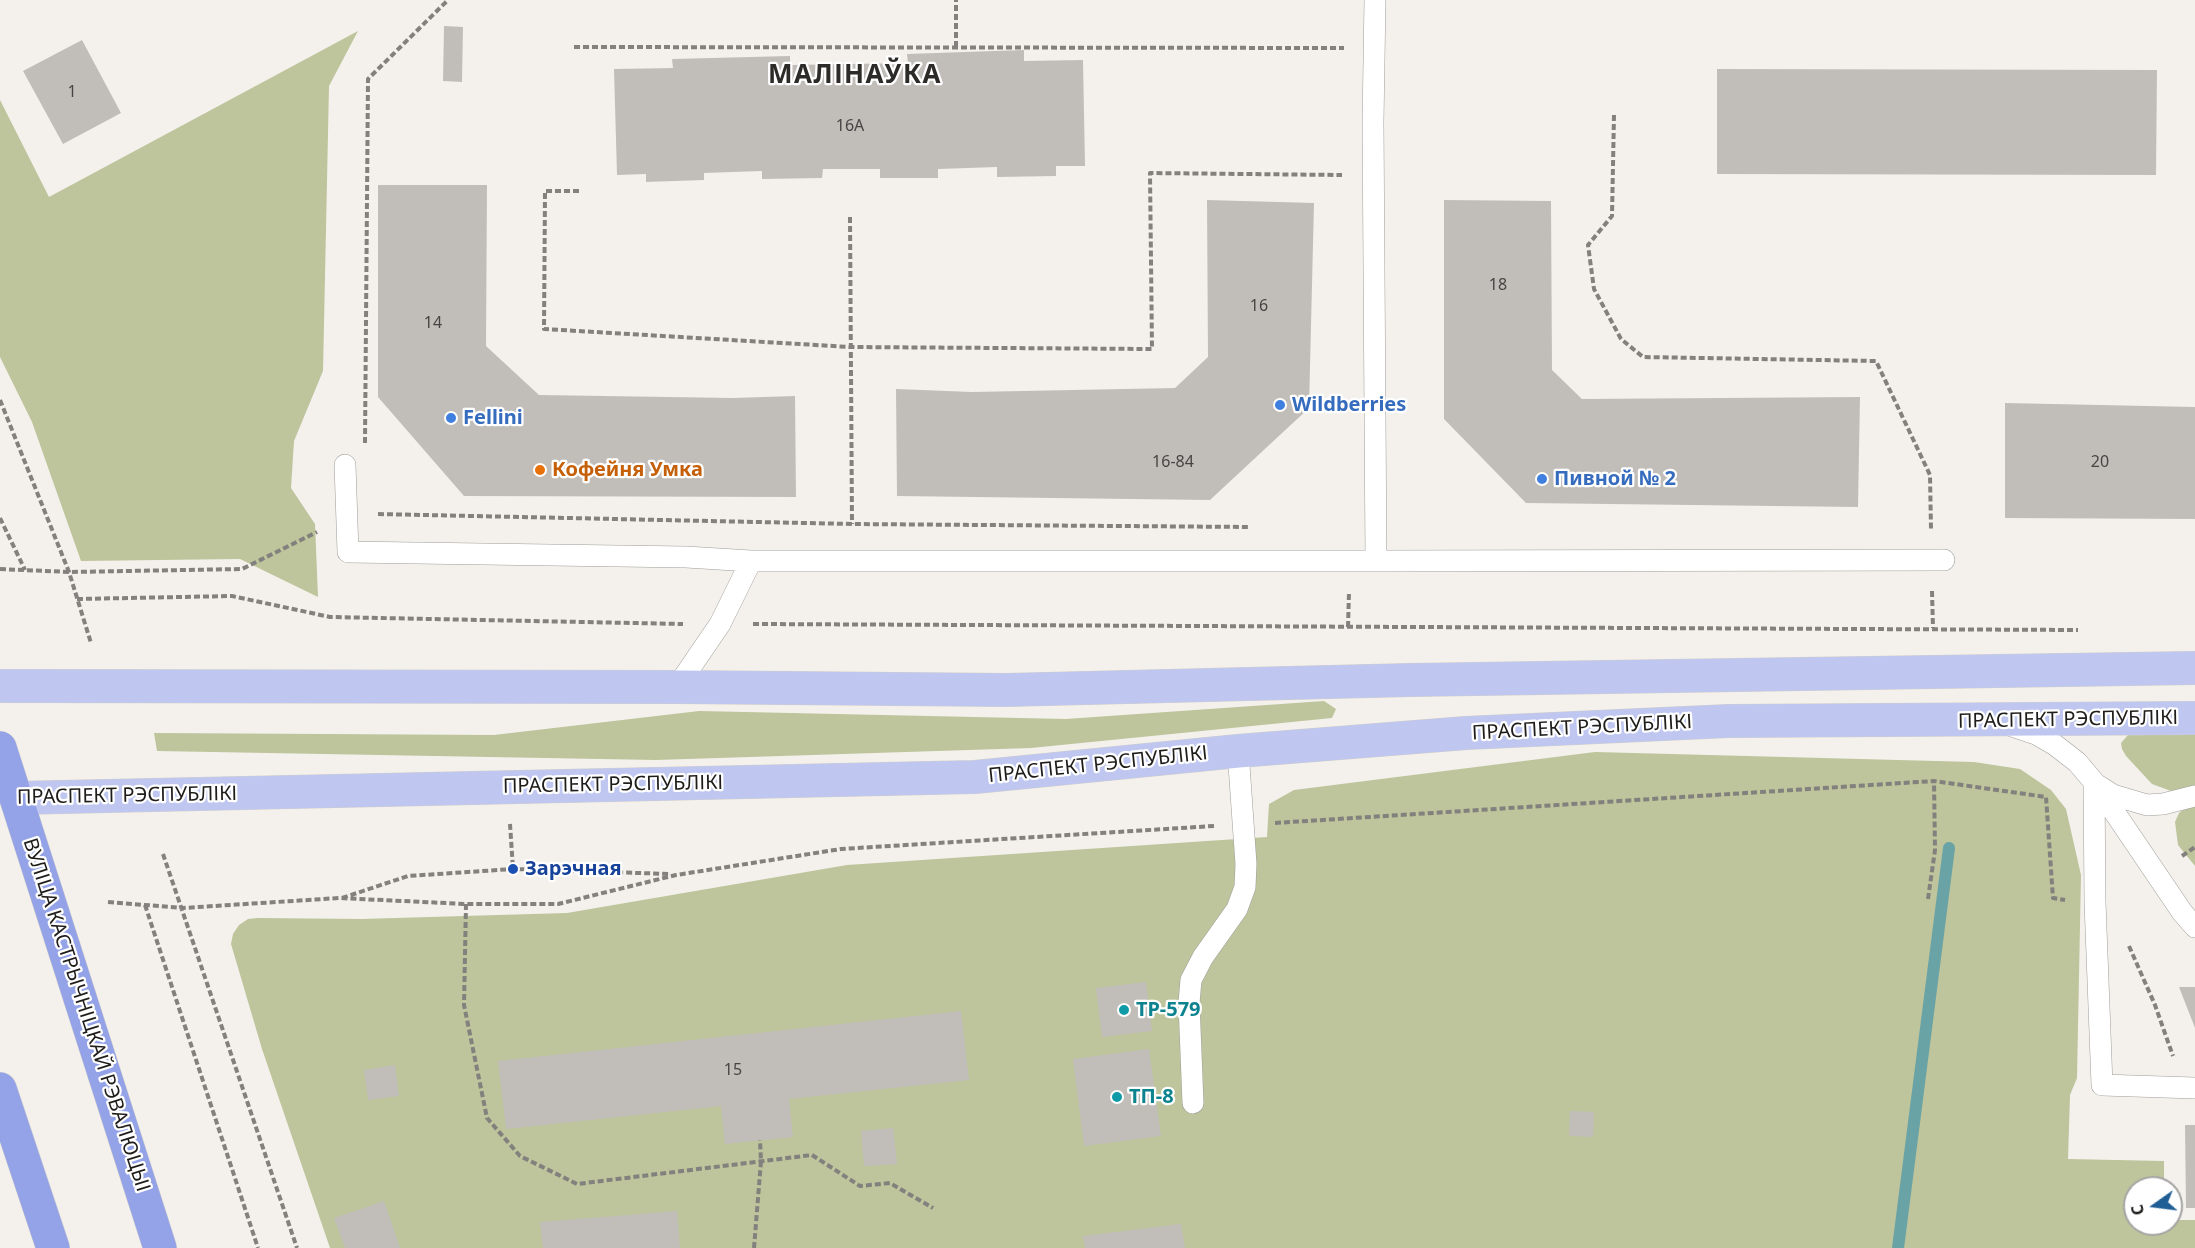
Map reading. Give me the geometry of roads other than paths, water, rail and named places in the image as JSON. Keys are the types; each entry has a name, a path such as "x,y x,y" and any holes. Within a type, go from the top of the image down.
{"highway":[{"name":"ВУЛІЦА КАСТРЫЧНІЦКАЙ РЭВАЛЮЦЫІ","path":"0,748 8,798 160,1248"},
{"path":"0,1089 53,1248"}],"main road":[{"path":"0,686 1005,690 1410,680 2195,668"},
{"name":"ПРАСПЕКТ РЭСПУБЛІКІ","path":"8,798 975,777 1238,751 1466,733 1729,721 2195,718"}],"lane":[{"path":"1375,0 1373,122 1376,561"},
{"path":"345,465 348,552 686,557 751,561 1937,560"},
{"path":"677,687 720,624 751,561"},
{"path":"1998,721 2036,734 2077,762 2094,782 2156,874 2191,917"},
{"path":"1193,1103 1189,1003 1191,980 1203,957 1237,909 1245,887 1246,864 1238,751"},
{"path":"2094,782 2113,795 2147,805 2163,804 2195,796"},
{"path":"2094,782 2095,902 2102,1085 2188,1089"}],"waterway":[{"path":"1898,1248 1949,848"}],"place":[{"name":"Wildberries","path":"1280,405"},
{"name":"Fellini","path":"451,418"},
{"name":"Кофейня Умка","path":"540,470"},
{"name":"Пивной № 2","path":"1542,479"},
{"name":"Зарэчная","path":"513,869"},
{"name":"ТР-579","path":"1124,1010"},
{"name":"ТП-8","path":"1117,1097"}],"district":[{"name":"МАЛІНАЎКА","path":"855,76"}]}
